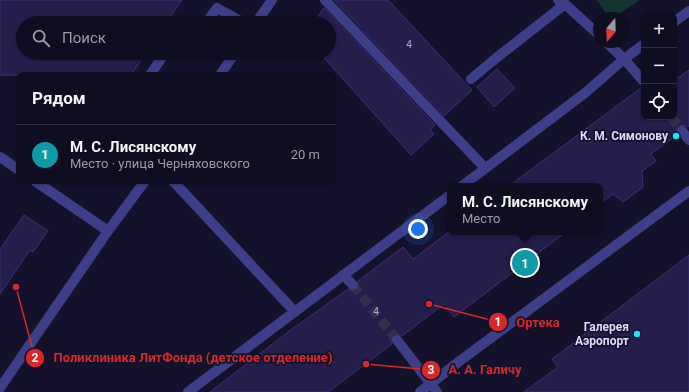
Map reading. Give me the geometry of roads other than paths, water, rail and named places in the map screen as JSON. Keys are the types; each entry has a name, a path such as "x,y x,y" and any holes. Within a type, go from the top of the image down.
{"street":[{"path":"261,16 272,0"},
{"path":"325,0 485,168"},
{"path":"471,79 562,2 593,30"},
{"path":"211,16 217,8 231,16"},
{"path":"677,20 689,11"},
{"path":"466,183 585,93 641,46"},
{"path":"612,48 641,79"},
{"path":"152,72 160,60"},
{"path":"222,72 230,60"},
{"path":"682,131 689,140"},
{"path":"0,157 16,168"},
{"path":"38,184 108,231"},
{"path":"0,388 108,231 143,184"},
{"path":"176,184 295,312"},
{"path":"420,392 434,388 689,191"},
{"path":"188,392 447,197"},
{"path":"343,275 353,285"},
{"path":"397,340 434,388"}],"tunnel":[{"path":"673,120 682,131"},
{"path":"353,285 397,340"}],"place":[{"name":"К. М. Симонову","path":"676,136"},
{"name":"М. С. Лисянскому","path":"525,263"},
{"name":"Поликлиника ЛитФонда (детское отделение)","path":"16,287"},
{"name":"Ортека","path":"429,304"},
{"name":"Галерея Аэропорт","path":"637,334"},
{"name":"А. А. Галичу","path":"366,364"}]}
